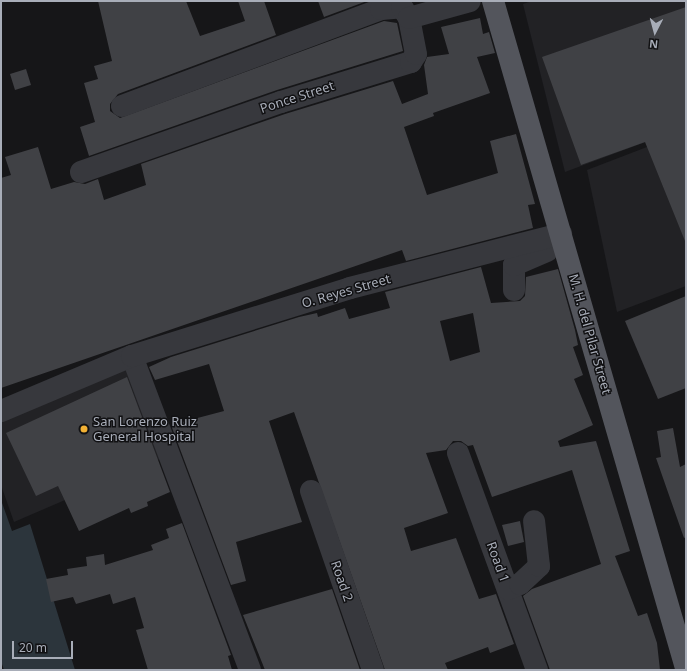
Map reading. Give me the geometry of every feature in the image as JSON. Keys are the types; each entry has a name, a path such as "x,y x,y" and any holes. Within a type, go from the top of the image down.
{"main road":[{"name":"M. H. del Pilar Street","path":"493,1 686,668"}],"street":[{"path":"122,106 381,9 402,7 409,18 470,1"},
{"name":"Ponce Street","path":"81,172 281,102 411,62 416,54 409,18"},
{"path":"514,290 517,262 563,240"},
{"name":"O. Reyes Street","path":"1,411 132,356 350,288 563,240"},
{"path":"132,356 250,670"},
{"name":"Road 1","path":"458,453 537,670"},
{"name":"Road 2","path":"311,491 373,670"},
{"path":"508,589 520,584 540,566 534,521"}],"shaded area":[{"path":"532,1 686,1 686,127 565,172 523,4"},
{"path":"686,132 686,286 617,312 587,170"},
{"name":"San Lorenzo Ruiz General Hospital","path":"143,354 174,453 14,522 1,485 1,405"},
{"path":"1,500 12,531 30,524 75,670 4,670 1,661"}],"building":[{"path":"98,1 186,1 200,36 245,21 238,1 264,1 276,35 118,94 110,104 110,111 120,118 384,21 397,23 403,51 277,90 89,156 80,127 95,122 84,83 98,79 94,66 112,61"},
{"path":"318,1 367,1 324,17"},
{"path":"686,7 685,241 645,142 581,165 542,57"},
{"path":"480,18 483,34 489,32 495,53 477,57 490,93 433,113 434,116 404,127 427,195 498,173 490,141 516,134 535,204 528,205 533,228 406,261 402,250 1,388 1,178 11,175 5,157 38,147 51,189 74,182 85,184 98,179 104,200 146,185 141,164 285,114 393,81 402,104 428,94 424,65 427,57 449,54 441,27"},
{"path":"26,69 31,85 15,90 10,74"},
{"path":"481,267 491,303 520,301 525,296 526,277 558,269 578,345 573,347 583,375 574,379 593,425 558,441 560,447 596,441 630,551 615,556 638,616 647,613 657,643 660,670 550,670 523,596 532,589 601,564 572,470 492,497 473,445 468,446 461,441 453,441 446,450 426,453 448,513 404,528 411,551 456,538 479,599 496,594 514,644 490,653 488,647 445,663 448,670 385,670 294,412 269,421 302,522 236,542 246,581 231,585 171,425 224,411 209,364 155,380 149,367 171,357 299,317 317,313 318,317 345,308 349,319 390,308 385,292","holes":["473,313 480,352 450,361 440,321"]},
{"path":"686,296 686,388 658,399 625,321"},
{"path":"127,377 170,492 147,502 148,506 131,513 129,508 79,531 58,486 36,496 6,433"},
{"path":"673,428 680,467 686,464 686,537 684,538 656,458 661,457 657,431"},
{"path":"520,521 524,542 508,546 502,525"},
{"path":"182,523 231,655 228,656 232,670 148,670 136,630 144,628 135,597 113,604 110,594 76,604 73,597 51,602 46,579 68,575 67,569 87,566 86,557 104,554 105,565 153,550 151,545 169,538 166,529"},
{"path":"332,589 360,670 265,670 243,615"}],"place":[{"name":"San Lorenzo Ruiz General Hospital","path":"84,429"}]}
